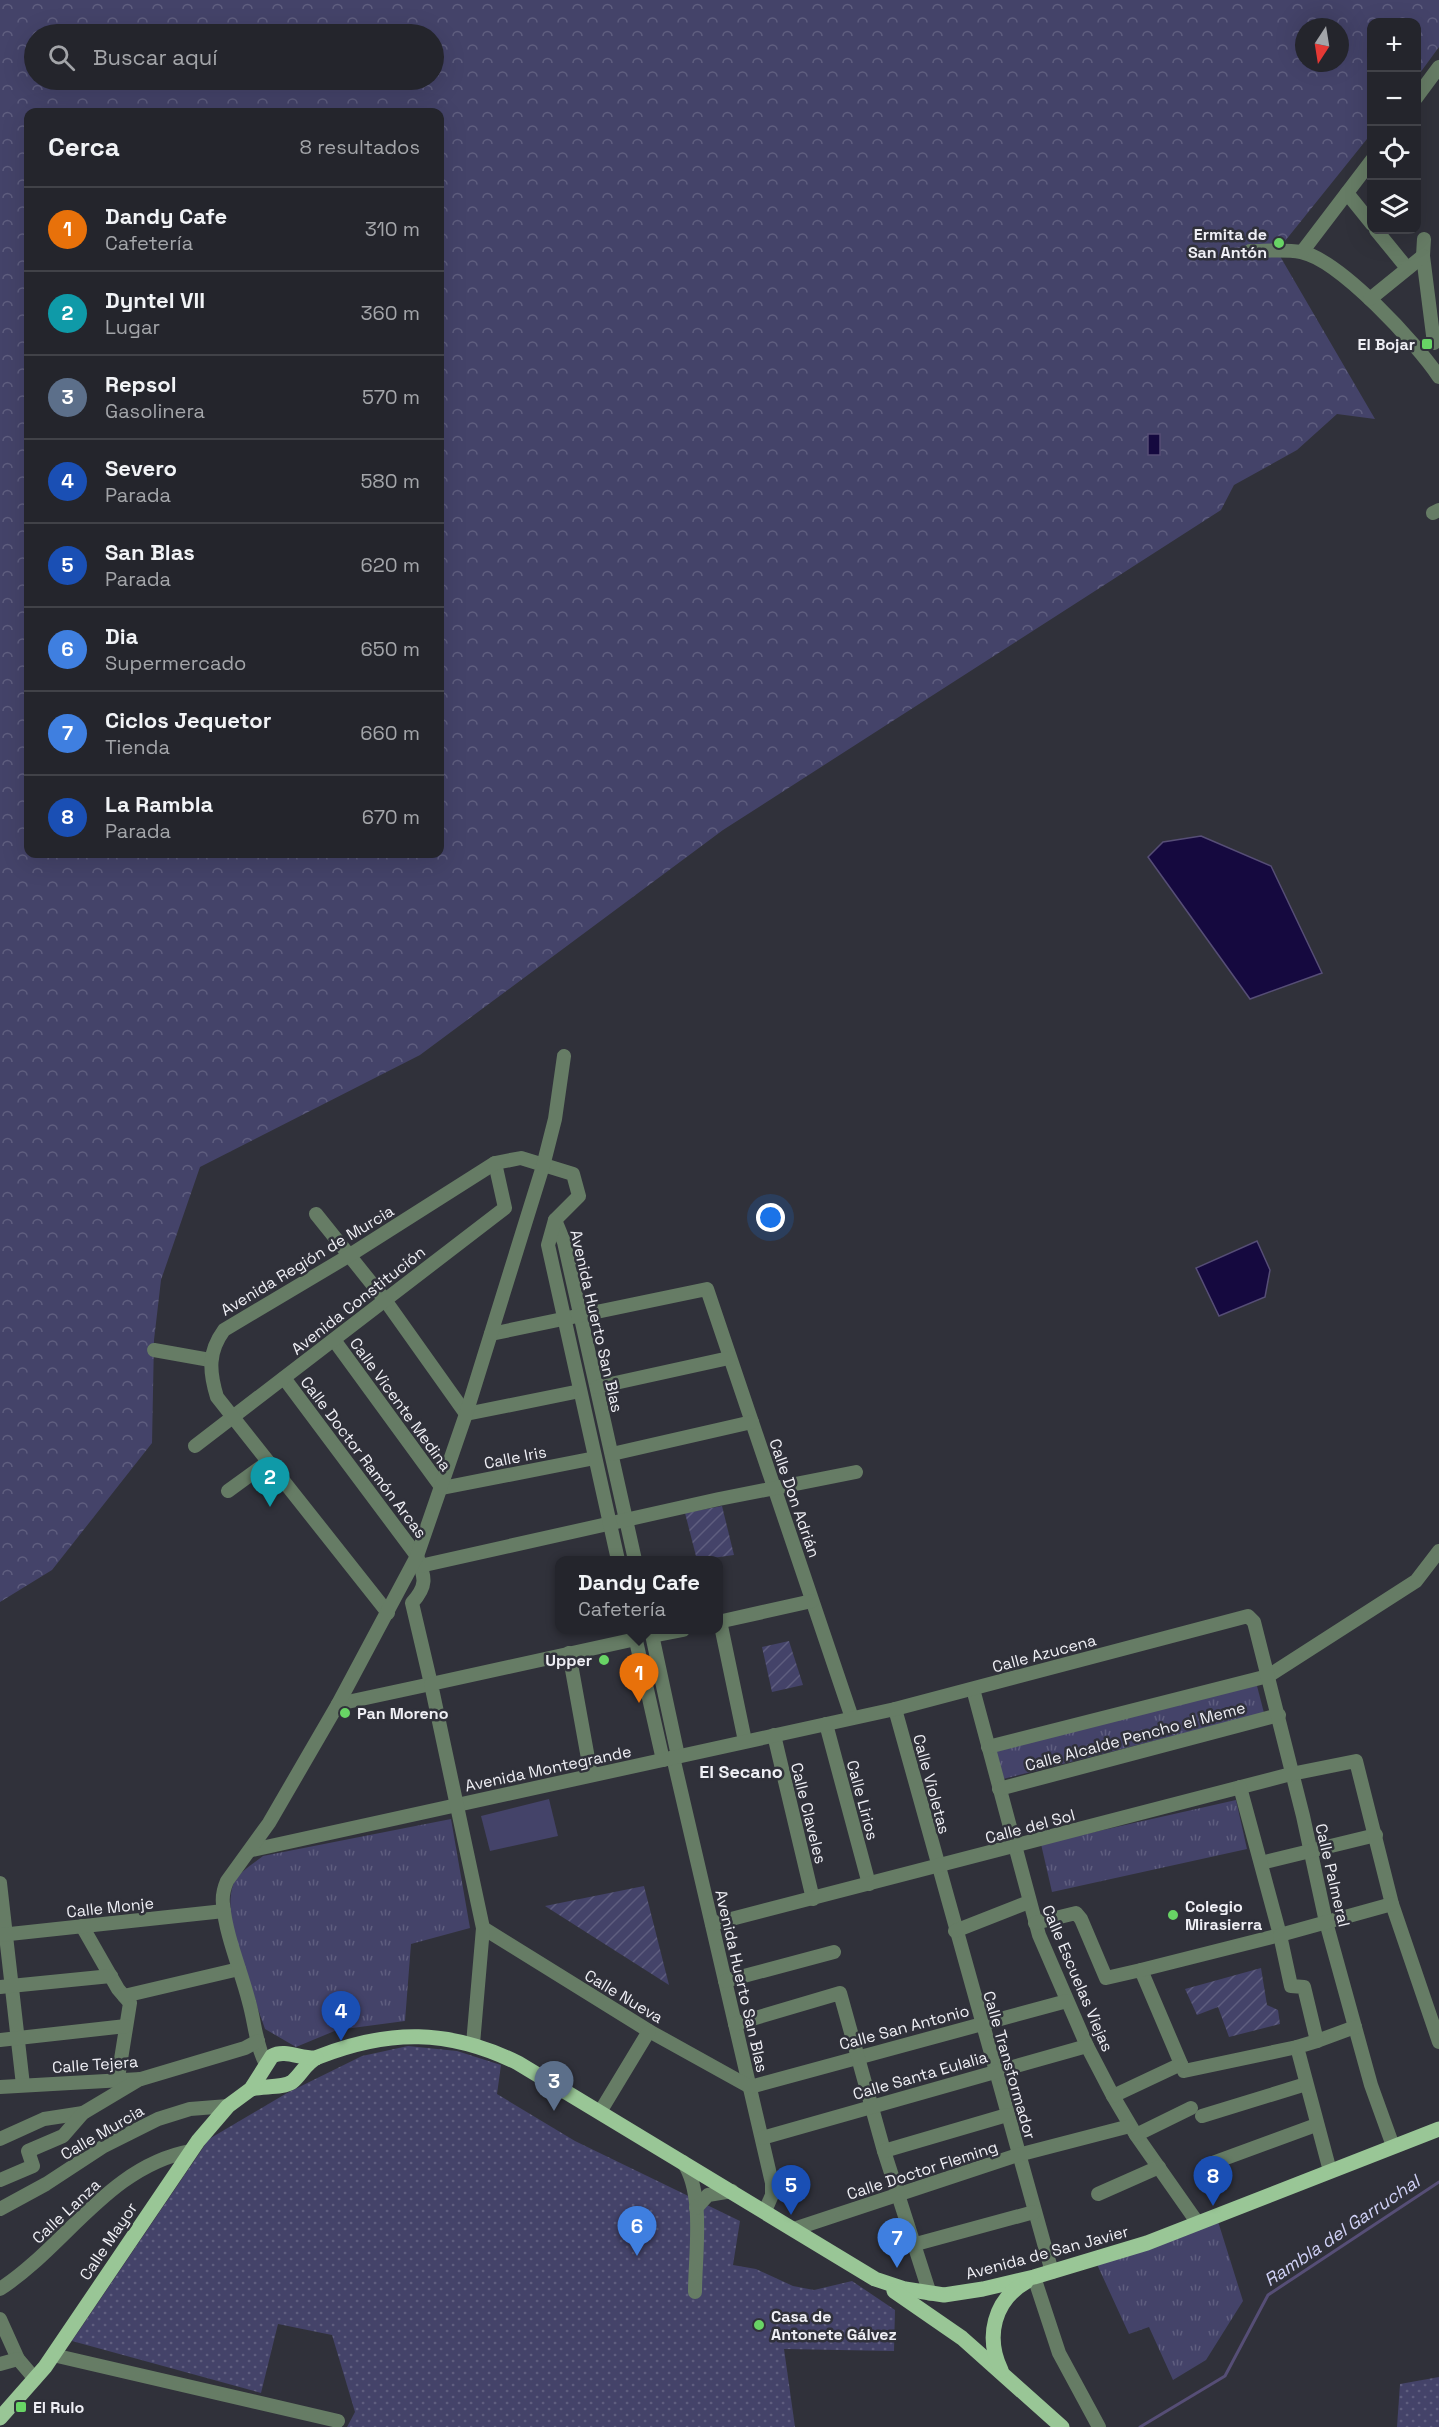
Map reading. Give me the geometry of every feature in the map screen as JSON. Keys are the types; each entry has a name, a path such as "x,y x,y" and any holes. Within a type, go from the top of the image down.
{"main road":[{"name":"Avenida de San Javier","path":"297,2075 316,2058 365,2042 409,2036 451,2038 473,2044 518,2064 600,2112 874,2279 899,2288 930,2294 967,2292 1034,2277 1121,2252 1439,2129"},
{"name":"Avenida de San Javier","path":"288,2054 316,2058"},
{"path":"288,2054 298,2065 297,2075 289,2084 277,2085 268,2078 266,2065 272,2056 288,2054"},
{"name":"Calle Mayor","path":"0,2418 53,2355 190,2151 228,2106 251,2089 266,2065"},
{"name":"Calle Mayor","path":"251,2089 277,2085"},
{"path":"1004,2375 994,2349 996,2315 1011,2293 1034,2277"},
{"path":"874,2279 919,2307 962,2338 1062,2427"},
{"path":"919,2307 919,2299 930,2294"}],"street":[{"path":"1421,91 1439,67"},
{"path":"1302,252 1367,165"},
{"path":"1347,193 1367,219"},
{"path":"1379,234 1407,268"},
{"path":"1424,239 1423,256 1432,269 1436,342 1424,354"},
{"path":"1250,251 1302,252 1330,268 1370,299 1424,354 1439,377"},
{"path":"1370,299 1423,256"},
{"path":"266,2065 258,2049 259,2043 224,1911 222,1898 227,1881 252,1850 419,1561 543,1166 555,1119 564,1056"},
{"name":"Avenida Región de Murcia","path":"210,1360 215,1342 224,1330 350,1255 495,1163 521,1158 573,1174 579,1196 555,1220"},
{"name":"Avenida Constitución","path":"195,1446 505,1208 495,1163"},
{"path":"316,1214 385,1300 466,1414"},
{"name":"Avenida Huerto San Blas","path":"555,1220 564,1242 634,1556"},
{"name":"Avenida Huerto San Blas","path":"555,1220 548,1245 617,1556"},
{"name":"Calle Don Adrián","path":"581,1317 706,1289 852,1718"},
{"path":"491,1334 581,1317"},
{"name":"Calle Vicente Medina","path":"333,1340 442,1488"},
{"path":"154,1350 210,1360 217,1397 388,1613"},
{"path":"597,1387 729,1358"},
{"name":"Calle Doctor Ramón Arcas","path":"284,1378 419,1561"},
{"path":"466,1414 580,1391"},
{"path":"612,1454 752,1422"},
{"name":"Calle Iris","path":"442,1488 595,1458"},
{"path":"228,1491 267,1462"},
{"path":"419,1561 610,1524 856,1472"},
{"path":"988,1747 1268,1676 1416,1581 1439,1551"},
{"path":"419,1561 424,1580 423,1592 412,1603 483,1928 473,2044"},
{"path":"723,1620 812,1601"},
{"name":"Calle Palmeral","path":"1243,1616 1252,1617 1254,1622 1279,1715 1326,1922 1371,2085 1394,2146"},
{"name":"Calle Azucena","path":"852,1718 973,1689 1243,1616"},
{"path":"338,1704 569,1653 635,1634"},
{"name":"Avenida Huerto San Blas","path":"635,1634 672,1758 762,2138 772,2183 770,2202 765,2211"},
{"name":"Avenida Huerto San Blas","path":"651,1634 672,1758"},
{"path":"722,1634 745,1742"},
{"path":"569,1653 591,1775"},
{"name":"Calle Escuelas Viejas","path":"973,1689 1035,1923 1067,2001 1113,2096 1133,2130 1197,2222"},
{"name":"Calle Violetas","path":"895,1709 937,1867"},
{"name":"Calle Alcalde Pencho el Meme","path":"999,1789 1279,1715"},
{"name":"Avenida Montegrande","path":"252,1850 852,1718"},
{"name":"Calle Lirios","path":"826,1724 869,1884"},
{"name":"Calle Claveles","path":"774,1735 813,1899"},
{"name":"Calle del Sol","path":"712,1924 1291,1774 1356,1761 1376,1835"},
{"path":"1240,1787 1280,1935 1291,1986 1304,1987 1317,2041"},
{"path":"1261,1863 1376,1835 1392,1904 1439,2043"},
{"name":"Calle Transformador","path":"937,1867 1052,2272"},
{"path":"0,1883 6,1987 18,2038 23,2085"},
{"path":"955,1930 1029,1902"},
{"path":"1035,1923 1076,1913 1106,1978 1280,1935 1392,1904"},
{"name":"Calle Monje","path":"3,1935 224,1911"},
{"path":"82,1926 111,1976 130,2003 118,2078"},
{"name":"Calle Nueva","path":"483,1928 649,2031 750,2087"},
{"path":"725,1981 834,1952"},
{"path":"124,1996 239,1969"},
{"path":"1141,1970 1183,2067"},
{"path":"6,1987 111,1976"},
{"path":"735,2024 840,1993 884,2151 916,2244 930,2294"},
{"name":"Calle San Antonio","path":"750,2087 1067,2001"},
{"path":"0,2040 126,2026"},
{"path":"1113,2096 1183,2067 1297,2047 1355,2027"},
{"path":"600,2112 649,2031"},
{"path":"259,2043 288,2054"},
{"name":"Calle Tejera","path":"0,2087 118,2078 141,2079 259,2043"},
{"name":"Calle Santa Eulalia","path":"762,2138 1087,2046"},
{"path":"1297,2047 1330,2171"},
{"path":"0,2180 33,2166 28,2151 63,2136 84,2113 141,2079"},
{"name":"Calle Doctor Fleming","path":"795,2229 1018,2155 1133,2130 1306,2084"},
{"name":"Calle Murcia","path":"0,2209 46,2184 104,2146 158,2119 190,2109 228,2106"},
{"path":"0,2139 44,2119 84,2113"},
{"path":"884,2151 1007,2115"},
{"path":"1207,2165 1316,2125"},
{"name":"Calle Lanza","path":"0,2289 30,2267 108,2193 167,2155 190,2151"},
{"path":"681,2160 691,2175 696,2208 695,2292"},
{"path":"1098,2194 1159,2167"},
{"path":"696,2208 708,2195 732,2191"},
{"path":"916,2244 1034,2212"},
{"path":"1034,2277 1059,2352 1099,2427"},
{"path":"0,2319 18,2359 35,2379"},
{"path":"53,2355 338,2421"},
{"path":"0,2364 18,2359"}],"green space":[{"path":"0,0 1439,0 1439,47 1421,72 1421,18 1367,18 1367,139 1277,251 1375,419 1337,414 1297,450 1234,485 1221,510 723,830 420,1055 200,1167 161,1280 154,1340 152,1443 52,1570 0,1602"},
{"path":"722,1506 734,1555 696,1556 685,1513"},
{"path":"789,1641 803,1685 772,1692 762,1647"},
{"path":"1256,1682 1264,1713 999,1780 991,1750"},
{"path":"549,1799 558,1836 490,1851 481,1816"},
{"path":"1236,1800 1247,1849 1052,1892 1041,1844"},
{"path":"451,1819 470,1928 411,1944 405,2021 337,2030 296,2047 265,2029 246,1977 231,1917 230,1900 233,1885 238,1876 263,1856"},
{"path":"644,1886 669,1985 545,1906"},
{"path":"1261,1968 1267,2005 1278,2010 1280,2024 1229,2037 1218,2007 1197,2015 1185,1989"},
{"path":"408,2046 457,2051 501,2065 497,2094 575,2141 740,2221 733,2265 756,2269 793,2286 814,2290 852,2281 895,2310 894,2351 784,2349 795,2427 347,2427 355,2412 332,2335 278,2324 261,2393 72,2341 209,2139 287,2093 362,2056"},
{"path":"1216,2215 1243,2301 1206,2360 1173,2380 1149,2327 1129,2334 1095,2260"},
{"path":"1439,2377 1439,2427 1397,2427 1400,2384"}],"shaded area":[{"path":"1148,434 1160,434 1160,455 1148,455"},
{"path":"1201,836 1271,866 1322,973 1250,999 1148,857 1163,842"},
{"path":"1257,1241 1270,1270 1265,1297 1219,1316 1196,1268"}],"waterway":[{"name":"Rambla del Garruchal","path":"1140,2427 1225,2376 1268,2295 1439,2182"}],"place":[{"name":"Ermita de San Antón","path":"1279,243"},
{"name":"El Bojar","path":"1427,344"},
{"name":"Dyntel VII","path":"270,1507"},
{"name":"Upper","path":"604,1660"},
{"name":"Dandy Cafe","path":"639,1703"},
{"name":"Pan Moreno","path":"345,1713"},
{"name":"Colegio Mirasierra","path":"1173,1915"},
{"name":"Severo","path":"341,2041"},
{"name":"Repsol","path":"554,2111"},
{"name":"La Rambla","path":"1213,2206"},
{"name":"San Blas","path":"791,2215"},
{"name":"Dia","path":"637,2256"},
{"name":"Ciclos Jequetor","path":"897,2268"},
{"name":"Casa de Antonete Gálvez","path":"759,2325"},
{"name":"El Rulo","path":"21,2407"}],"district":[{"name":"El Secano","path":"741,1772"}]}
